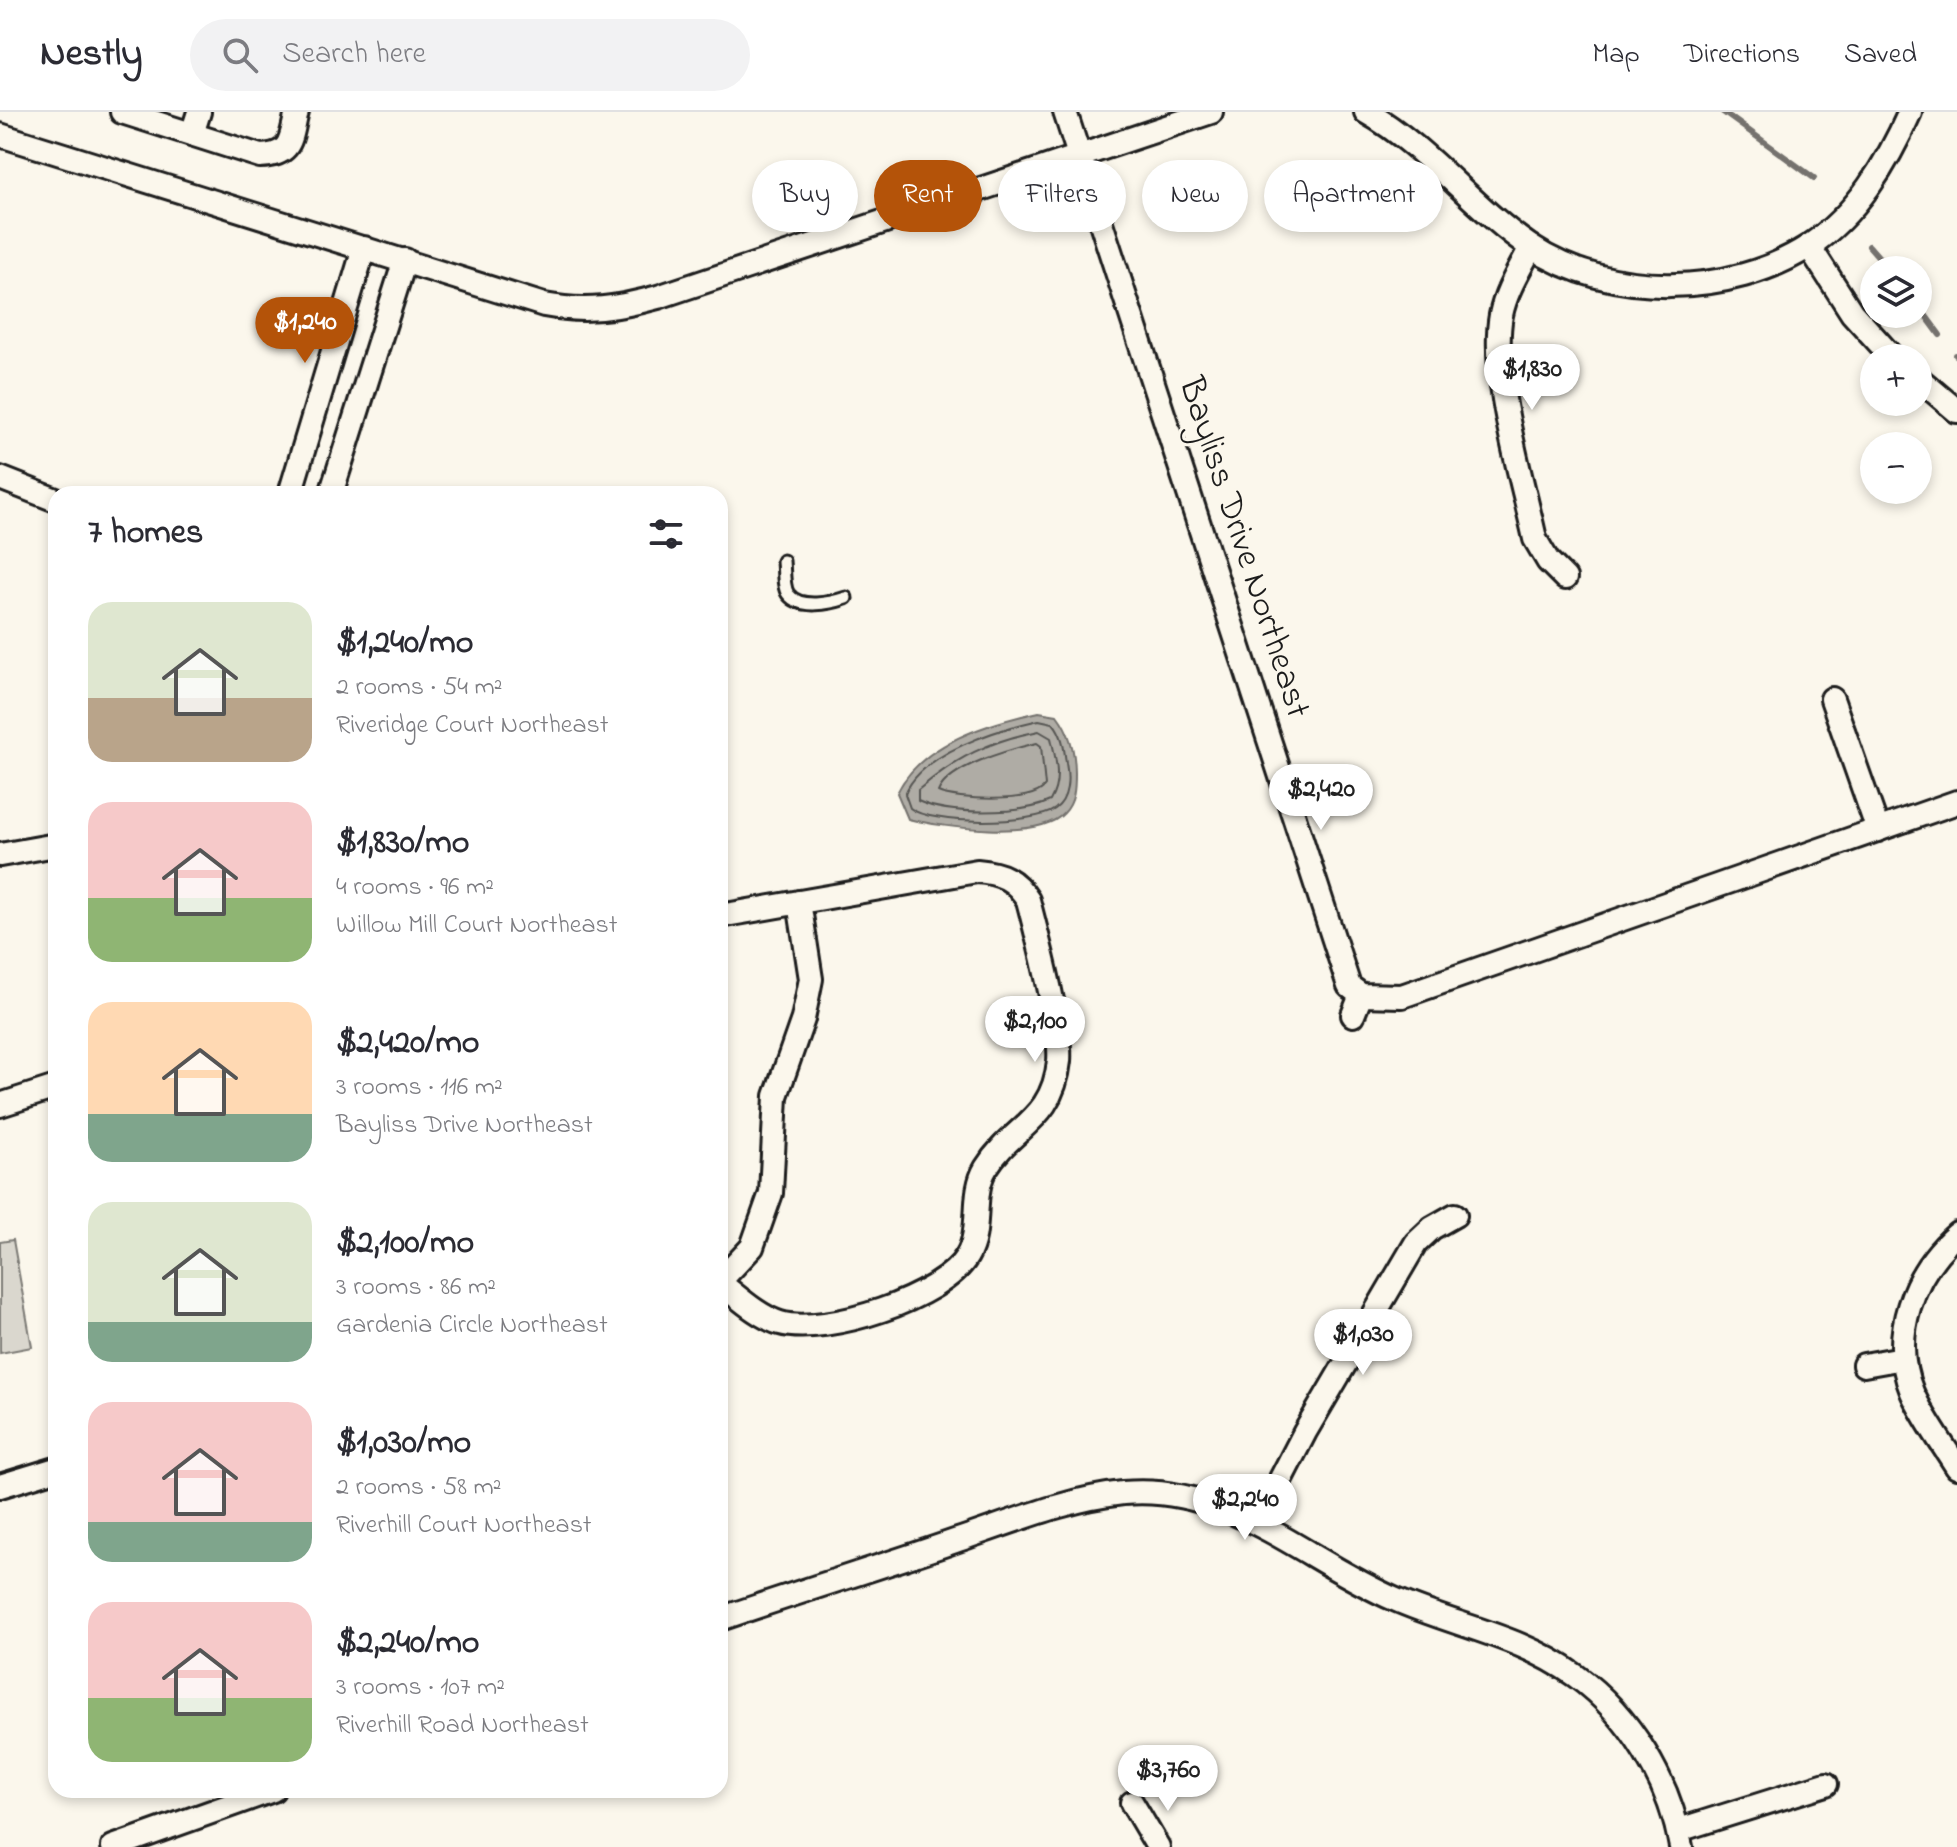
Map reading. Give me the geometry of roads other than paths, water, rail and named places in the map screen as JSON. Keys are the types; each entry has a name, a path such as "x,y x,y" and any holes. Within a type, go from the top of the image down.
{"street":[{"path":"122,112 260,156 278,155 287,149 297,112"},
{"path":"192,134 199,112"},
{"name":"Bayliss Drive Northeast","path":"1065,112 1131,308 1341,968 1357,1005 1402,996 1957,802"},
{"path":"0,135 544,305 580,312 617,309 1211,112"},
{"path":"1366,112 1402,137 1531,247 1574,268 1604,277 1672,285 1732,277 1809,246 1870,187 1889,158 1910,112"},
{"path":"1809,246 1852,313 1880,344"},
{"path":"1531,247 1507,294 1501,315 1500,362 1535,539 1548,561 1565,578"},
{"path":"292,486 364,248"},
{"path":"334,486 405,260"},
{"path":"1932,390 1957,411"},
{"path":"0,478 48,497"},
{"path":"1832,699 1878,830"},
{"path":"0,855 48,846"},
{"path":"728,915 977,871 1007,877 1020,887 1028,900 1059,1059 1050,1095 1038,1116 986,1167 980,1179 977,1228 971,1249 942,1283 833,1325 805,1327 778,1323 728,1288"},
{"path":"728,1273 752,1247 771,1193 776,1096 803,1019 811,979 799,902"},
{"path":"0,1105 48,1090"},
{"path":"1258,1523 1312,1419 1416,1243 1432,1228 1455,1215"},
{"path":"1957,1234 1928,1263 1916,1288 1907,1317 1903,1358 1912,1393 1957,1467"},
{"path":"1864,1365 1903,1358"},
{"path":"0,1486 48,1471"},
{"path":"728,1616 1064,1505 1124,1493 1169,1494 1213,1503 1258,1523 1394,1599 1532,1648 1577,1677 1611,1707 1635,1738 1658,1776 1680,1839 1826,1784"},
{"path":"113,1847 158,1840 255,1798"},
{"path":"1132,1803 1158,1847"}],"lane":[{"path":"783,561 786,588 795,599 818,604 846,598"}],"water":[{"path":"1039,712 1057,715 1073,749 1074,789 1064,813 1051,822 1034,827 989,830 908,819 897,793 922,761 939,748 978,729"}],"waterway":[{"path":"1723,112 1814,178"},
{"path":"1869,246 1878,256"},
{"path":"1932,324 1940,335"}]}
